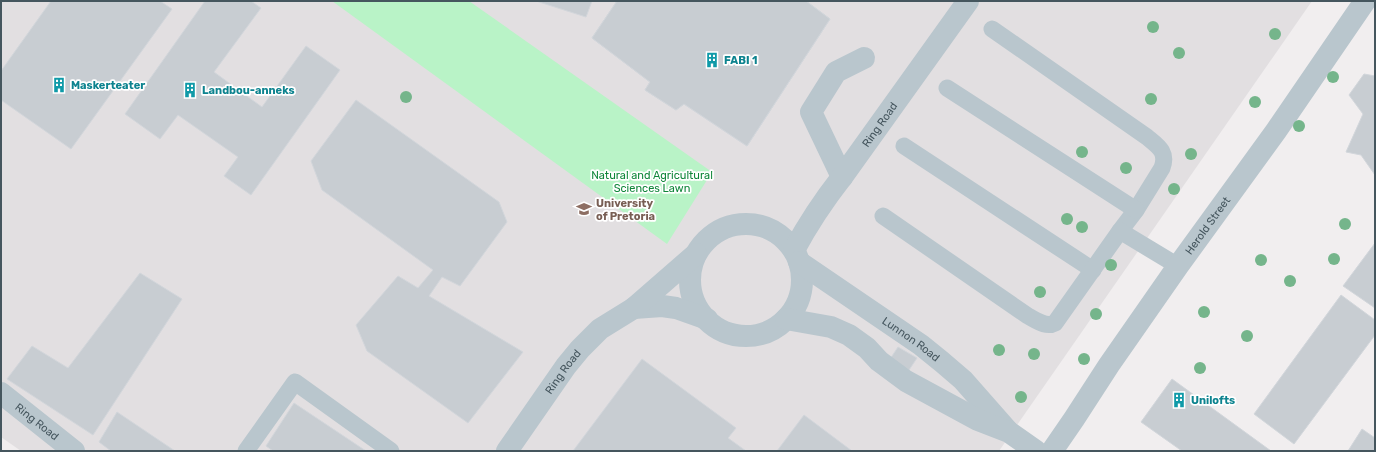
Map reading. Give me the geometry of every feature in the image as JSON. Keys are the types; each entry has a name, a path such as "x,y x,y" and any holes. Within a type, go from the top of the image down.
{"street":[{"name":"Ring Road","path":"797,256 806,227 821,204 968,1"},
{"name":"Herold Street","path":"1052,451 1109,365 1178,266 1276,131 1365,1"},
{"path":"842,177 811,112 836,72 864,58"},
{"path":"751,224 770,229 783,238 797,256 802,277 801,292 795,307 786,319 778,326 757,334 735,334 715,326 706,319 699,310 691,288 690,277 696,254 710,237 729,226 751,224"},
{"name":"Ring Road","path":"508,451 562,372 580,349 600,329 634,308 696,254"},
{"name":"Lunnon Road","path":"797,256 921,345 942,362 963,380 1009,432 1036,451"},
{"name":"Ring Road","path":"634,308 662,306 676,308 706,319"},
{"name":"Lunnon Road","path":"786,319 831,327 850,335 867,348 879,361 906,381 978,420 1009,432"},
{"name":"Ring Road","path":"1,393 74,451"}],"lane":[{"path":"883,216 1028,316 1045,324 1051,325 1055,323 1136,210 1162,168 1164,162 1162,150 1147,137 992,29"},
{"path":"947,88 1136,210"},
{"path":"904,146 1093,270"},
{"path":"1120,231 1178,266"},
{"path":"246,451 295,382 392,451"}],"shaded area":[{"name":"University of Pretoria","path":"1,1 1312,1 999,451 21,451 1,437"}],"green space":[{"name":"Natural and Agricultural Sciences Lawn","path":"332,1 469,1 712,172 667,244"}],"building":[{"name":"Maskerteater","path":"51,1 160,1 172,9 71,149 1,100 1,71"},
{"name":"Landbou-anneks","path":"205,1 251,1 261,8 214,72 262,107 306,46 340,70 251,195 224,176 238,157 178,115 160,139 125,114"},
{"path":"536,1 592,1 586,17"},
{"name":"FABI 1","path":"617,1 806,1 830,19 747,146 684,104 676,110 645,90 650,82 592,38"},
{"name":"FABI 1","path":"617,1 806,1 830,19 747,146 684,104 676,110 645,90 650,82 592,38"},
{"path":"1364,74 1375,76 1375,175 1361,155 1346,152 1363,114 1349,95"},
{"path":"356,100 499,202 507,222 460,286 442,277 429,296 523,352 468,423 367,351 356,325 398,276 418,288 433,270 322,190 311,161"},
{"path":"1375,243 1375,308 1343,286"},
{"path":"140,273 182,299 93,435 7,379 32,346 68,368"},
{"path":"1341,295 1375,320 1375,335 1294,444 1254,414"},
{"path":"898,347 917,358 909,370 890,359"},
{"path":"642,359 736,428 728,438 746,451 573,451"},
{"name":"Unilofts","path":"1172,379 1271,451 1182,451 1141,422"},
{"path":"294,403 366,451 273,451 266,446"},
{"path":"117,412 175,451 111,451 99,442"},
{"path":"804,415 852,451 777,451"},
{"path":"1362,429 1375,438 1375,451 1348,451"}],"place":[{"name":"FABI 1","path":"712,60"},
{"name":"Maskerteater","path":"59,85"},
{"name":"Landbou-anneks","path":"190,90"},
{"name":"University of Pretoria","path":"584,209"},
{"name":"Unilofts","path":"1179,400"}]}
